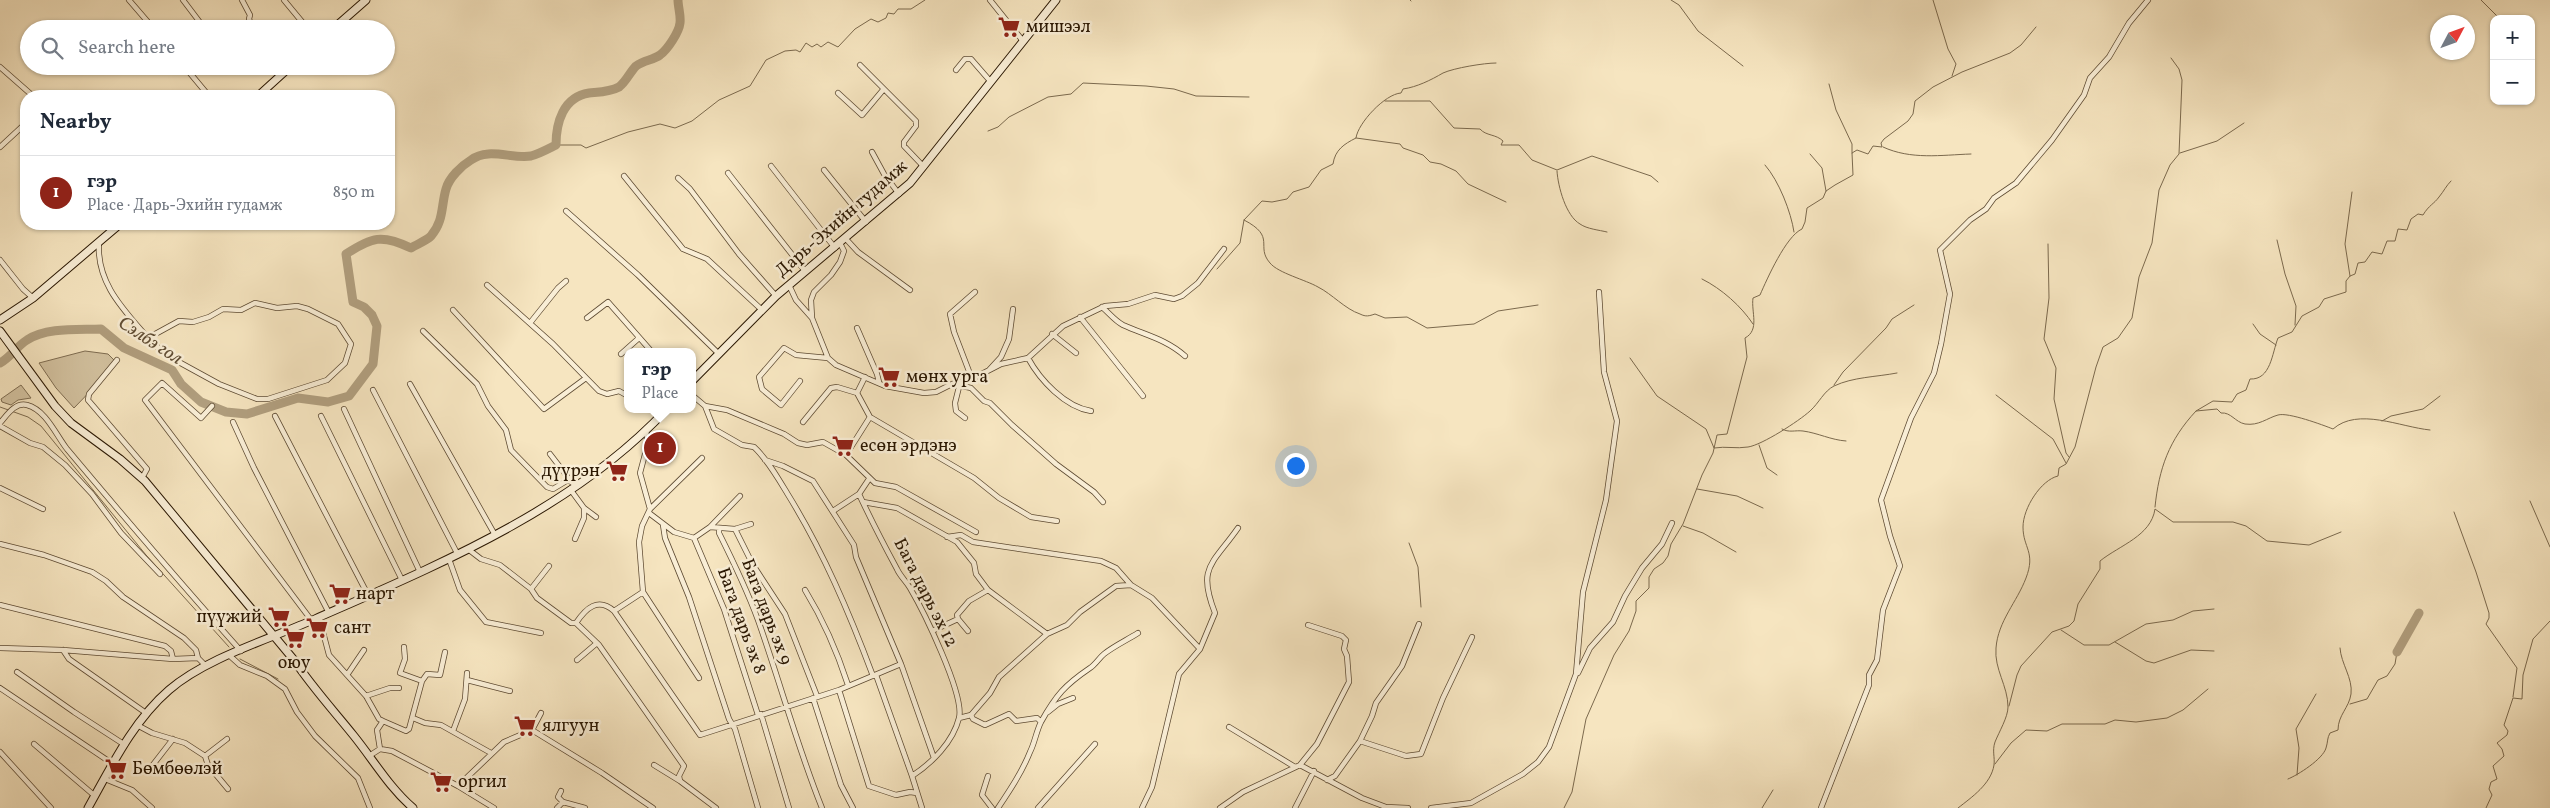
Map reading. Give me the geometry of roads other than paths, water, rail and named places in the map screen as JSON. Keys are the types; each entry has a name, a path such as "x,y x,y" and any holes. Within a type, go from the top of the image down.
{"main road":[{"path":"343,20 366,0"},
{"name":"Дарь-Эхийн гудамж","path":"696,377 776,296 899,194 924,167 1056,0"},
{"path":"264,90 280,75"},
{"path":"0,320 33,298 113,230"},
{"path":"0,331 49,400 71,423 120,458 142,478 273,636 369,756 389,786 414,808"},
{"path":"88,808 137,725 171,688 208,666 458,555 495,536 618,457 663,413"}],"street":[{"path":"129,0 146,20"},
{"path":"183,0 197,20"},
{"path":"242,0 250,15 249,20"},
{"path":"284,0 301,20"},
{"path":"990,0 1024,40"},
{"path":"1821,808 1857,721 1869,685 1868,675 1877,660 1883,610 1900,566 1881,500 1911,418 1934,373 1941,344 1950,294 1940,250 1970,220 1986,210 1994,198 2016,183 2052,140 2084,95 2090,78 2109,57 2130,23 2148,0"},
{"path":"956,70 965,59 971,59 991,82"},
{"path":"860,66 916,121 916,126 904,142 904,146 924,167"},
{"path":"0,67 26,90"},
{"path":"192,75 204,90"},
{"path":"838,93 862,116 883,90"},
{"path":"0,146 20,128"},
{"path":"872,152 884,174 899,194"},
{"path":"771,166 840,243 844,251 840,262 812,296 812,318"},
{"path":"824,170 866,222"},
{"path":"728,173 805,271"},
{"path":"624,176 683,249 707,259 762,310"},
{"path":"678,178 776,296"},
{"path":"566,211 638,275 718,353"},
{"path":"99,242 99,262 107,287 118,304 148,338 166,355 219,384 257,399 268,399 327,380 345,363 351,344 338,324 308,309 297,306 277,308 256,304 241,310 223,309 209,317 193,322 179,321 148,338"},
{"path":"840,243 858,252 910,290"},
{"path":"789,285 796,300 812,318 828,358 836,365 885,386 924,393 936,392 952,384 972,379 1001,364 1028,358 1052,334 1080,317 1102,307 1128,304 1155,296 1174,299 1182,296 1198,283 1224,249"},
{"path":"0,260 23,289 33,298"},
{"path":"530,323 558,288 566,282"},
{"path":"487,285 530,323 603,394 610,394 619,390 624,393"},
{"path":"972,379 954,332 950,314 975,292"},
{"path":"1576,674 1583,592 1606,500 1617,421 1604,372 1598,292"},
{"path":"587,318 608,302 648,348"},
{"path":"1102,307 1124,325 1174,346 1185,356"},
{"path":"988,371 1001,357 1009,339 1013,309"},
{"path":"452,310 544,408 586,378"},
{"path":"1080,317 1143,396"},
{"path":"857,328 879,382"},
{"path":"423,331 477,384 488,406 506,430 512,450 547,487 553,489 565,480 572,485"},
{"path":"1052,334 1076,353"},
{"path":"628,348 639,338"},
{"path":"800,381 781,405 762,389 759,377 784,348 796,355 828,358"},
{"path":"621,354 624,351"},
{"path":"1028,358 1058,394 1082,410 1091,411"},
{"path":"117,360 89,394 88,400 148,469 142,478"},
{"path":"858,393 865,377"},
{"path":"212,406 200,418 162,384 145,400 315,619 329,655 366,696 379,719 406,731 413,718 422,681 427,674 440,675 445,652"},
{"path":"410,384 495,536"},
{"path":"952,384 971,388 1056,464 1094,492 1103,502"},
{"path":"804,422 830,388 837,387 858,393 870,417 974,478 999,498 1031,517 1056,521"},
{"path":"959,387 955,403 956,411 965,418"},
{"path":"373,390 458,555"},
{"path":"696,398 705,406 714,429 742,445 754,447 804,522 850,614 912,776 922,808"},
{"path":"160,574 121,532 92,494 66,465 43,447 30,443 0,424 7,414 14,408 26,405 44,418 66,448 241,651"},
{"path":"705,406 727,410 784,434 798,443 807,445 823,442 846,455 863,469 869,479 875,483 896,487 976,532"},
{"path":"344,409 420,572"},
{"path":"274,416 368,595"},
{"path":"322,416 402,580"},
{"path":"846,455 870,417"},
{"path":"233,422 254,468 329,613"},
{"path":"646,431 648,443 640,474 650,511 663,525 674,532 694,538 710,527 740,496"},
{"path":"550,454 572,485 584,508 584,518 576,539"},
{"path":"699,678 642,592 638,542 642,526 650,511 702,458"},
{"path":"764,460 813,481 854,545 856,557 901,664 934,758"},
{"path":"834,511 859,494 869,479"},
{"path":"0,488 44,510"},
{"name":"Бага дарь эх 12","path":"859,494 898,572 909,586 932,631 960,702 959,718"},
{"path":"862,502 897,508 964,547 974,563 976,574 988,590 1046,634"},
{"path":"584,508 590,510 596,517"},
{"path":"1431,808 1471,803 1523,774 1538,762 1549,747 1576,674 1590,648 1613,622 1625,596 1636,582 1642,568 1662,544 1672,523"},
{"path":"710,527 735,529 751,524"},
{"path":"663,525 665,538 689,597 758,808"},
{"name":"Бага дарь эх 9","path":"719,528 718,533 740,577 757,619 822,808"},
{"path":"1142,808 1152,787 1179,674 1200,649 1215,613 1207,593 1205,582 1207,571 1238,528"},
{"path":"735,529 753,564 785,614 815,697 841,785 853,808"},
{"path":"947,537 961,535 973,542 1101,561 1116,568 1131,586 1152,598 1200,649"},
{"name":"Бага дарь эх 8","path":"694,538 724,609 789,808"},
{"path":"0,544 44,555 92,572 109,583 123,597 184,638 196,650 198,658 208,666"},
{"path":"468,549 481,560 500,565 531,589 537,598 571,623 576,623 597,643 684,766 679,776 680,781"},
{"path":"449,559 460,590 486,622 541,634"},
{"path":"531,589 549,566"},
{"path":"912,776 934,758 948,740 959,718 970,715 990,692 999,677 1046,634 1067,625 1116,586 1131,586"},
{"path":"804,590 825,623 848,685"},
{"path":"968,631 957,615 970,601 988,590"},
{"path":"614,611 642,592"},
{"path":"576,623 586,610 598,604 609,606 700,735 839,690 901,664"},
{"path":"0,605 165,646 171,651 174,659"},
{"path":"932,631 958,619"},
{"path":"1328,780 1335,776 1360,741 1376,703 1402,666 1419,624"},
{"path":"1220,808 1243,792 1298,766 1317,744 1349,682 1347,656 1344,649 1346,640 1342,636 1308,625"},
{"path":"998,808 1016,780 1031,751 1034,735 1054,698 1070,681 1090,668 1104,655 1138,633"},
{"path":"1360,741 1406,756 1421,754 1442,698 1472,637"},
{"path":"576,660 597,643"},
{"path":"404,647 405,659 400,673 422,681"},
{"path":"0,648 63,650 174,659 198,658"},
{"path":"63,650 68,659 146,713"},
{"path":"347,675 364,650"},
{"path":"230,656 240,665 267,676 285,689 297,712 316,736 358,778 370,808"},
{"path":"17,672 125,745"},
{"path":"453,731 465,698 467,673"},
{"path":"467,680 510,691"},
{"path":"0,688 113,764"},
{"path":"366,696 390,688 399,688"},
{"path":"839,690 869,786 896,795 917,794"},
{"path":"1045,714 1058,704 1072,698"},
{"path":"458,786 472,775 491,753 504,742 532,730 541,713"},
{"path":"970,715 973,719 985,725 1009,714 1016,721 1037,718 1041,722"},
{"path":"413,718 453,731 491,753"},
{"path":"380,749 377,730 383,721"},
{"path":"137,725 152,734 185,743 205,756 208,765 228,789"},
{"path":"1229,726 1298,766 1314,771 1370,801 1386,807 1408,808"},
{"path":"532,730 602,773 653,808"},
{"path":"152,766 173,739"},
{"path":"205,756 227,740"},
{"path":"34,744 95,796"},
{"path":"1038,808 1095,744"},
{"path":"369,756 380,749 392,751 458,786 494,808"},
{"path":"0,752 51,808"},
{"path":"654,765 680,781 716,808"},
{"path":"1295,808 1314,771"},
{"path":"988,776 982,795 992,808"},
{"path":"105,779 132,790 152,808"},
{"path":"561,792 558,797 563,802 585,808"},
{"path":"557,808 563,802"}],"waterway":[{"name":"Сэлбэ гол","path":"0,363 23,342 35,336 53,331 101,329 124,348 172,370 181,384 201,402 226,412 247,414 298,398 328,402 349,396 373,364 377,326 372,315 364,307 353,302 346,254 363,244 377,239 385,239 411,248 429,238 438,225 446,189 450,181 463,166 478,156 485,154 531,156 556,145 560,120 567,105 580,95 616,89 636,66 657,57 666,49 680,23 678,0"},
{"path":"556,145 581,145 586,148 628,132 660,124 675,128 692,121 719,100 750,86 766,60 785,51 796,50 800,52 806,43 812,47 817,44 821,47 828,42 838,47 855,29 871,19 878,22 886,18 888,13 894,14 898,9 911,9 925,0"},
{"path":"1671,0 1679,5 1698,31 1743,66"},
{"path":"1933,0 1948,49 1956,64 1952,76"},
{"path":"2481,0 2496,15"},
{"path":"1564,808 1572,792 1586,719 1614,655 1629,631 1636,611 1636,601 1649,588 1649,577 1654,569 1663,563 1668,556 1671,544 1683,524 1702,475 1713,453 1717,435 1727,434 1747,357 1745,338 1750,335 1754,326 1753,298 1760,295 1784,249 1796,233 1802,229 1807,208 1823,198 1826,191 1853,175 1852,153 1857,150 1868,154 1873,146 1882,147 1881,143 1884,139 1908,121 1913,114 1915,101 1933,87 1962,72 2010,53 2021,45 2036,27"},
{"path":"1958,808 1980,790 1989,778 1994,765 1995,742 2008,711 2006,692 1997,663 1996,648 2000,629 2022,587 2029,569 2030,562 2023,527 2026,512 2039,489 2045,483 2058,476 2059,468 2066,464 2075,447 2103,347 2118,338 2132,318 2139,277 2152,243 2159,190 2170,165 2179,154 2182,80 2179,69 2171,58"},
{"path":"1217,269 1240,243 1244,220 1262,201 1272,202 1287,199 1293,192 1309,187 1321,170 1333,164 1341,148 1356,138 1362,125 1373,110 1388,98 1401,93 1403,89 1424,83 1448,71 1496,63"},
{"path":"988,131 998,127 1009,117 1048,97 1071,94 1083,83 1174,89 1196,96 1249,97"},
{"path":"1829,84 1836,110 1852,144 1852,153"},
{"path":"1385,101 1430,101 1454,128 1480,129 1503,141 1501,145 1519,145 1532,160 1557,170 1592,156 1651,176 1658,182"},
{"path":"2180,153 2217,141 2244,123"},
{"path":"1356,138 1400,144 1403,148 1423,155 1430,162 1441,164 1456,171 1468,184 1506,202"},
{"path":"1883,147 1904,154 1915,155 1971,154"},
{"path":"1810,154 1822,168 1826,191"},
{"path":"1765,165 1784,197 1794,232"},
{"path":"1557,171 1564,200 1575,220 1586,227 1607,232"},
{"path":"2196,411 2213,401 2232,402 2237,394 2246,390 2250,379 2257,378 2267,370 2278,338 2292,332 2302,316 2319,307 2324,299 2346,292 2346,281 2355,274 2358,263 2365,262 2372,252 2382,254 2387,241 2395,241 2398,229 2407,230 2411,219 2418,214 2423,215 2451,181"},
{"path":"2350,276 2345,244 2352,192"},
{"path":"1244,220 1260,232 1263,237 1264,252 1274,267 1313,284 1349,309 1364,316 1375,314 1385,318 1407,317 1427,328 1474,324 1498,311 1538,305"},
{"path":"2277,240 2285,274 2296,306 2295,325"},
{"path":"2048,244 2049,298 2044,339 2056,368 2054,399 2066,453 2069,457"},
{"path":"1702,279 1730,298 1753,324"},
{"path":"1834,385 1843,372 1886,328 1892,319 1914,305"},
{"path":"2253,324 2260,334 2276,345"},
{"path":"1630,358 1657,396 1706,429 1714,448 1744,448 1762,442 1805,415 1834,386 1857,379 1897,373"},
{"path":"1996,395 2053,439 2066,463"},
{"path":"2382,421 2391,416 2423,409 2440,396"},
{"path":"0,407 28,417 41,426 146,555 229,647"},
{"path":"2155,507 2159,480 2167,455 2179,433 2196,411 2217,409 2221,413 2228,414 2245,424 2259,423 2278,415 2289,415 2333,429 2354,419 2367,419 2430,430"},
{"path":"1782,429 1809,432 1846,441"},
{"path":"1759,445 1767,468 1777,475"},
{"path":"1697,489 1737,496 1763,508"},
{"path":"2530,501 2550,547"},
{"path":"2009,706 2021,666 2052,632 2069,626 2074,621 2078,604 2100,569 2100,561 2141,533 2148,526 2155,509 2173,522 2233,522 2246,526 2267,541 2309,545 2341,532"},
{"path":"2454,512 2489,613 2486,624 2517,668 2513,697"},
{"path":"1683,526 1703,533 1736,552"},
{"path":"1409,543 1418,567 1421,607"},
{"path":"2061,630 2084,645 2109,645 2146,624 2173,620 2193,611 2214,609"},
{"path":"2397,652 2419,613"},
{"path":"2486,808 2492,795 2489,789 2491,782 2497,779 2493,766 2504,756 2502,749 2497,743 2507,735 2508,731 2504,725 2513,698 2522,699 2523,675 2533,639 2550,621"},
{"path":"2115,642 2146,661 2154,663 2191,650 2214,651"},
{"path":"2288,779 2315,762 2324,752 2330,733 2338,730 2338,725 2351,694 2350,682 2340,648"},
{"path":"2350,704 2367,699 2378,680 2387,676 2395,664 2397,652"},
{"path":"240,659 278,679"},
{"path":"1995,764 2011,743 2026,730 2047,731 2062,724 2105,724 2115,720 2136,722 2167,718 2183,710 2208,689"},
{"path":"2297,775 2299,748 2296,729 2316,694"},
{"path":"1762,808 1773,790"}],"place":[{"name":"мишээл","path":"1009,27"},
{"name":"мөнх урга","path":"889,377"},
{"name":"есөн эрдэнэ","path":"843,446"},
{"name":"гэр","path":"660,448"},
{"name":"дүүрэн","path":"617,471"},
{"name":"нарт","path":"340,594"},
{"name":"пүүжий","path":"279,617"},
{"name":"сант","path":"317,628"},
{"name":"оюу","path":"294,638"},
{"name":"ялгуун","path":"525,726"},
{"name":"Бөмбөөлэй","path":"116,769"},
{"name":"оргил","path":"441,782"}]}
